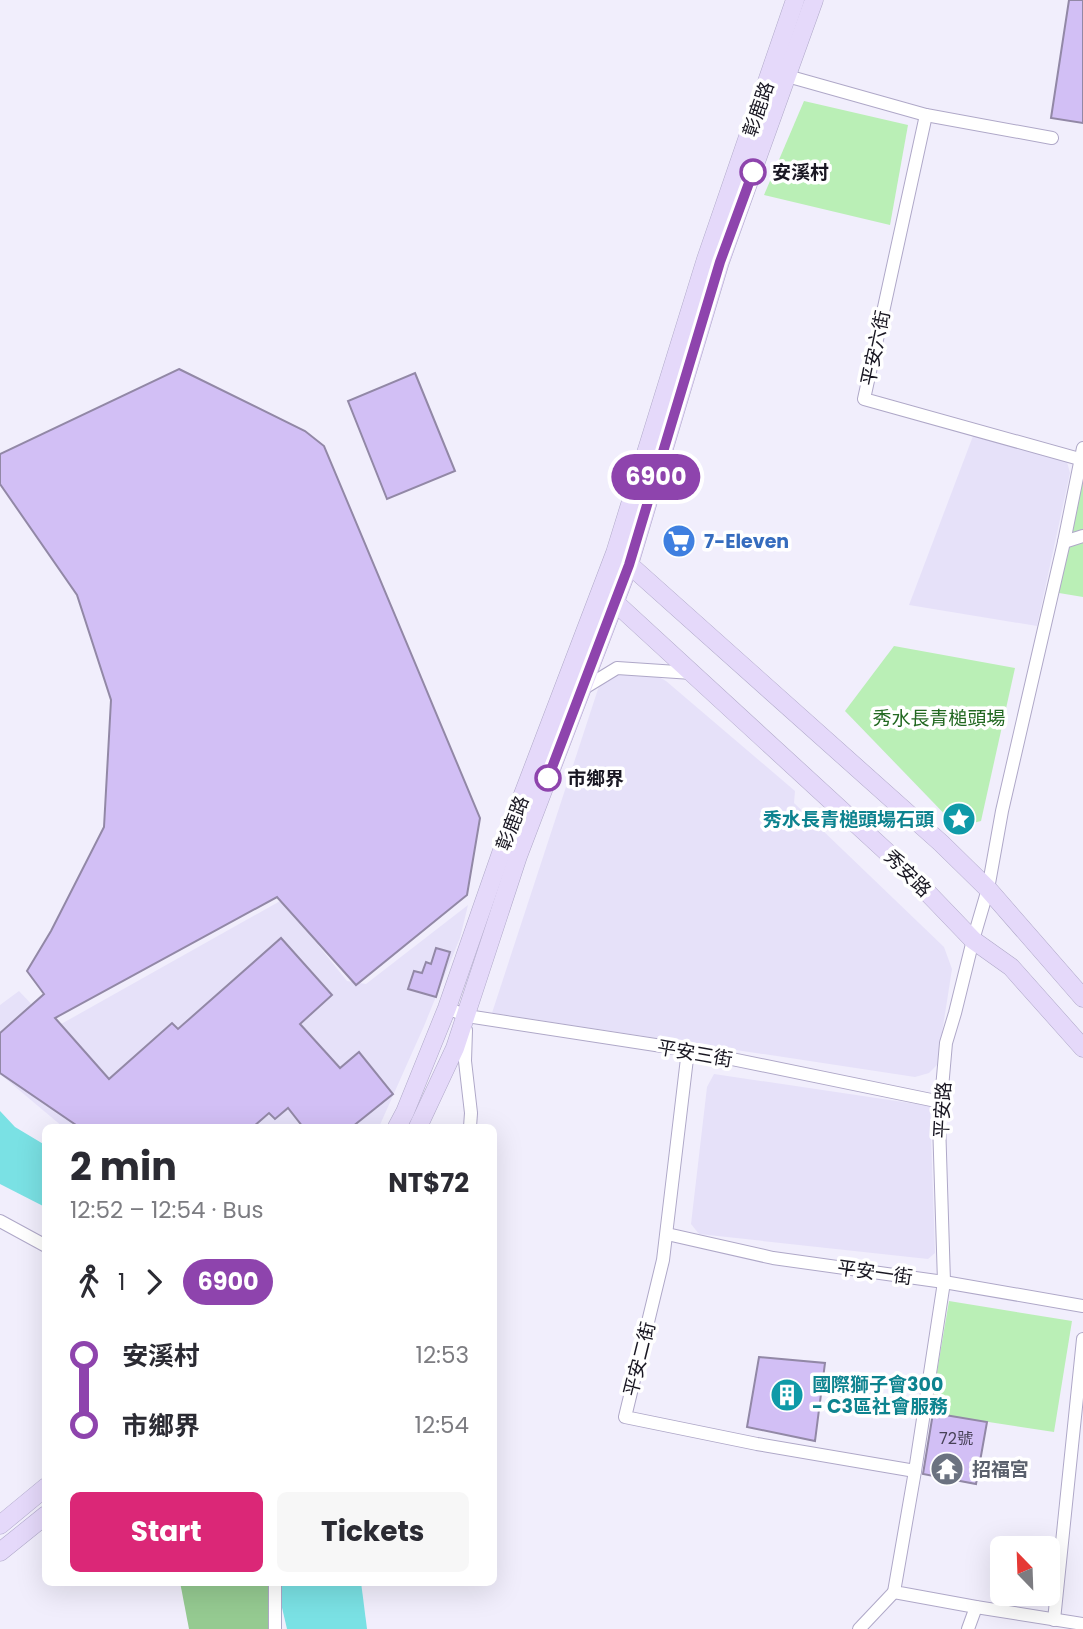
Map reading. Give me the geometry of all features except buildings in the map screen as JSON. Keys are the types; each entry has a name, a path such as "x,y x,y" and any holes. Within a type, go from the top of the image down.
{"main road":[{"name":"彰鹿路","path":"399,1124 447,1008 506,839 608,596 629,565 779,73 795,0"},
{"name":"彰鹿路","path":"419,1124 467,1016 518,856 581,691 608,596 615,552 706,258 779,73 814,0"},
{"path":"615,552 940,843 988,889 1083,998"},
{"name":"秀安路","path":"608,596 901,865 973,940 1011,967 1083,1048"},
{"path":"0,1525 42,1490"},
{"path":"0,1552 42,1518"}],"street":[{"path":"779,73 926,115 1052,138"},
{"name":"平安六街","path":"926,115 864,399 1082,456"},
{"name":"平安路","path":"894,1592 944,1282 939,1122 946,1044 988,889 1002,810 1082,456"},
{"path":"1064,542 1083,536"},
{"path":"581,691 617,668 692,673"},
{"name":"平安三街","path":"447,1008 467,1016 688,1050 941,1102"},
{"path":"467,1016 465,1061 470,1124"},
{"name":"平安二街","path":"688,1050 663,1260 625,1417 757,1444 915,1471"},
{"path":"0,1220 42,1244"},
{"name":"平安一街","path":"667,1234 773,1258 944,1282 1083,1306"},
{"path":"1054,1620 1083,1339"},
{"path":"275,1586 275,1629"},
{"path":"859,1629 894,1592 1083,1624"},
{"path":"968,1629 976,1607"}],"shaded area":[{"path":"973,436 1058,452 1066,458 1070,473 1037,626 909,605"},
{"path":"627,671 652,673 666,681 795,791 794,803 944,947 952,969 937,1065 929,1073 915,1077 492,1013 600,683"},
{"path":"282,900 347,981 366,984 468,905 460,938 380,1124 59,1124 0,1074 0,1005 19,991 54,1028"},
{"path":"714,1074 930,1106 935,1253 928,1259 699,1234 691,1224 707,1087"}],"green space":[{"path":"804,101 908,125 890,225 764,195"},
{"path":"1083,466 1083,597 1053,592"},
{"name":"秀水長青槌頭場","path":"894,646 1015,668 981,821 957,827 845,711"},
{"path":"949,1301 1072,1321 1054,1432 930,1413"},
{"path":"181,1586 277,1586 280,1629 189,1629"}],"water":[{"path":"0,1111 15,1127 42,1143 42,1205 0,1184"},
{"path":"277,1586 362,1586 367,1629 287,1629"}],"bus line":[{"name":"6900","path":"548,778 629,565 720,262 753,172"}],"place":[{"name":"安溪村","path":"753,172"},
{"name":"7-Eleven","path":"679,541"},
{"name":"市鄉界","path":"548,778"},
{"name":"秀水長青槌頭場石頭","path":"959,819"},
{"name":"國際獅子會300 - C3區社會服務","path":"787,1395"},
{"name":"招福宮","path":"947,1469"}]}
